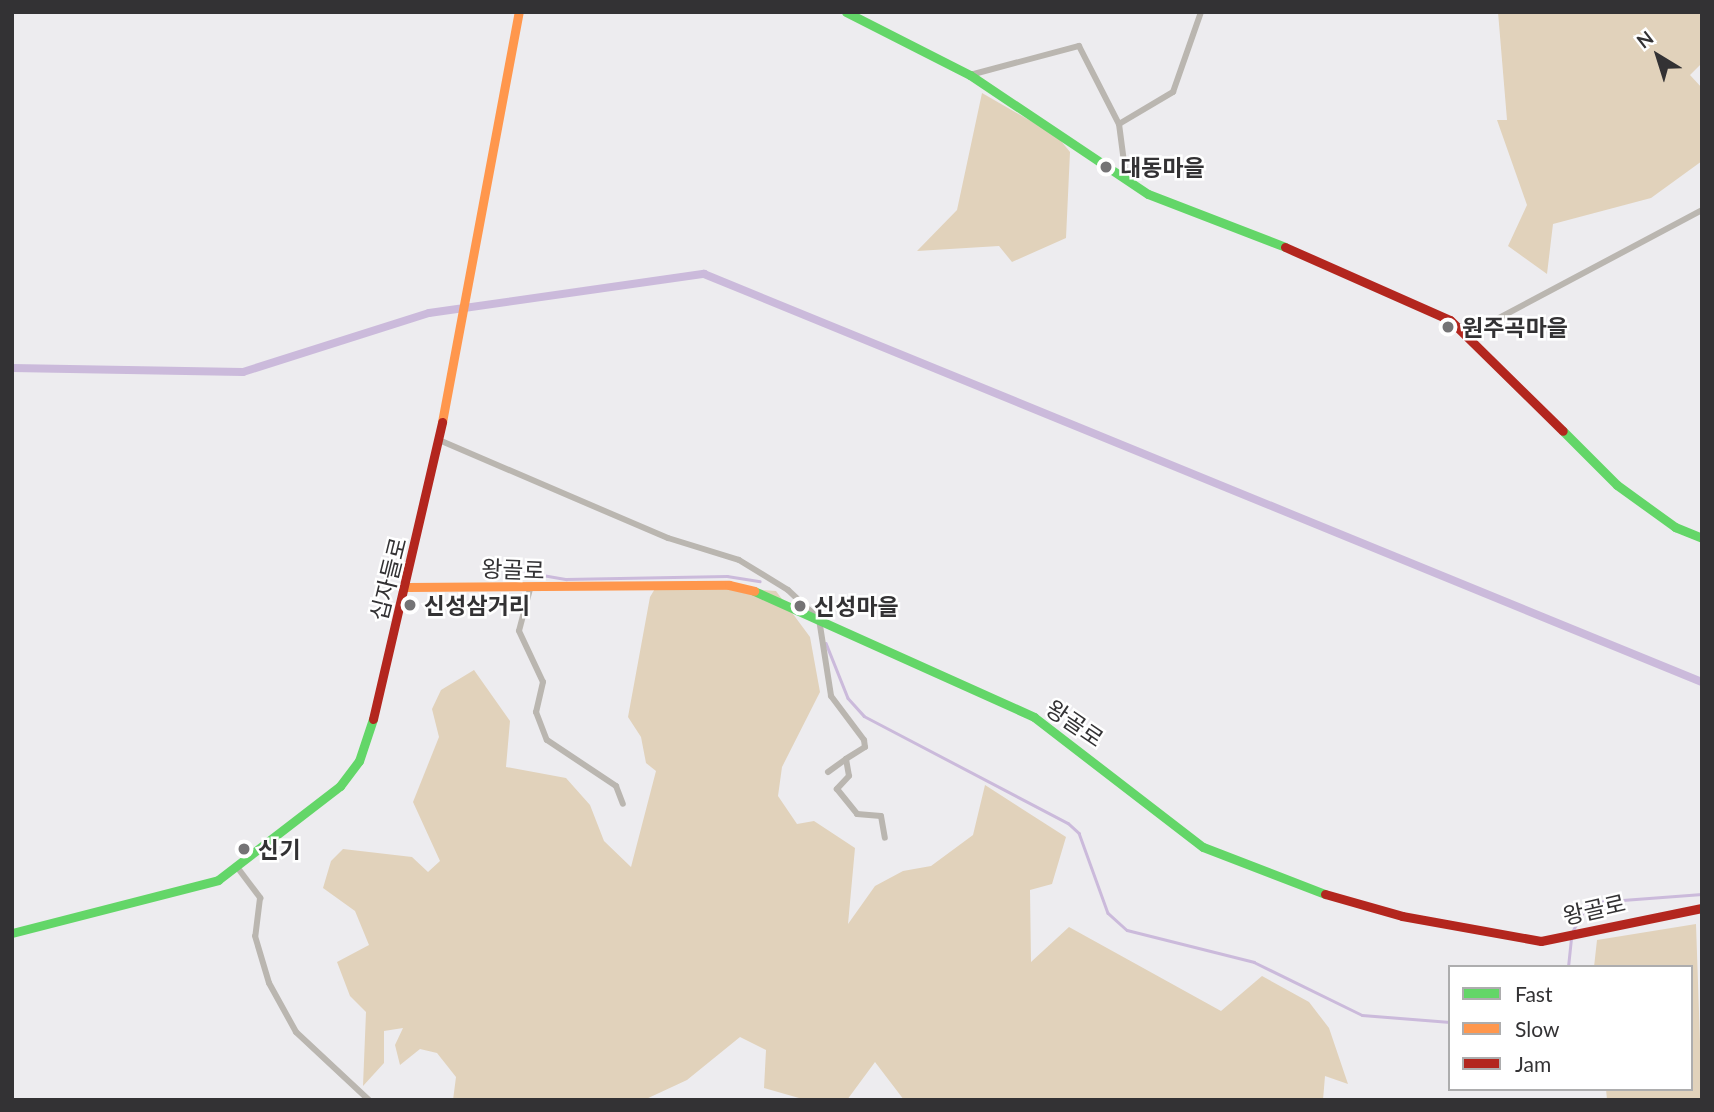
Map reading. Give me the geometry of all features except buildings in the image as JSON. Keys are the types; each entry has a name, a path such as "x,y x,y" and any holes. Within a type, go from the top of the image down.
{"street":[{"name":"십자들로","path":"12,933 218,880 340,786 359,761 408,587 439,440 519,12"},
{"path":"846,12 970,75 1148,194 1405,296 1467,335 1616,485 1675,527 1702,538"},
{"path":"1119,124 1173,92 1201,12"},
{"path":"970,75 1079,46 1119,124 1126,177"},
{"path":"1467,335 1702,210"},
{"path":"439,440 668,538 738,560 788,590 818,619 831,696 864,740 866,747 828,772"},
{"name":"왕골로","path":"408,587 516,583 530,589 729,585 818,619 1034,717 1203,847 1305,888 1402,916 1541,941 1702,908"},
{"path":"530,589 519,631 543,682 536,712 547,740 616,786 623,804"},
{"path":"846,759 849,776 837,789 858,814 881,816 885,838"},
{"path":"237,867 260,898 255,936 269,983 296,1032 369,1100"}],"shaded area":[{"path":"1498,12 1702,12 1702,63 1690,75 1702,88 1702,161 1651,198 1553,224 1547,274 1508,246 1527,205 1497,120 1507,120"},
{"path":"982,93 1057,136 1070,152 1066,238 1012,262 999,246 917,251 957,210"},
{"path":"659,582 776,591 810,637 820,692 782,767 778,796 797,824 814,821 855,848 848,924 875,886 903,871 931,866 973,835 985,785 1066,837 1052,884 1030,890 1031,962 1069,927 1221,1011 1262,976 1309,1002 1329,1028 1348,1084 1325,1076 1323,1100 904,1100 875,1062 847,1100 806,1100 764,1088 766,1050 740,1037 687,1080 644,1100 453,1100 456,1077 437,1053 420,1049 400,1065 395,1045 403,1028 384,1031 384,1063 363,1086 366,1012 350,996 337,962 369,945 355,911 323,888 331,861 343,849 412,857 428,872 440,861 413,802 439,737 432,709 441,690 474,670 510,721 506,767 566,778 590,805 604,841 631,867 656,771 646,763 641,737 628,717 650,597"},
{"path":"1696,924 1702,1100 1607,1100 1606,1091 1693,1091 1693,965 1594,965 1597,940"}],"waterway":[{"path":"12,368 243,372 429,313 704,274 1702,682"},
{"path":"525,572 566,579 727,576 760,581"},
{"path":"826,643 848,698 864,716 1068,823 1079,833 1108,913 1127,930 1254,962 1362,1015 1448,1022"},
{"path":"1572,932 1586,907 1596,902 1702,894"},
{"path":"1568,965 1571,939"}],"traffic: fast":[{"path":"846,12 970,75 1148,194 1285,247"},
{"path":"1563,431 1617,485 1675,527 1702,538"},
{"path":"754,591 1034,717 1203,847 1325,894"},
{"path":"12,933 218,880 340,786 359,761 373,719"}],"traffic: slow":[{"path":"442,422 519,12"},
{"path":"408,587 729,585 754,591"}],"traffic: jam":[{"path":"1285,247 1450,320 1563,431"},
{"path":"373,719 442,422"},
{"path":"1325,894 1402,916 1541,941 1702,908"}],"place":[{"name":"대동마을","path":"1106,167"},
{"name":"원주곡마을","path":"1448,327"},
{"name":"신성삼거리","path":"410,605"},
{"name":"신성마을","path":"800,606"},
{"name":"신기","path":"244,849"}]}
